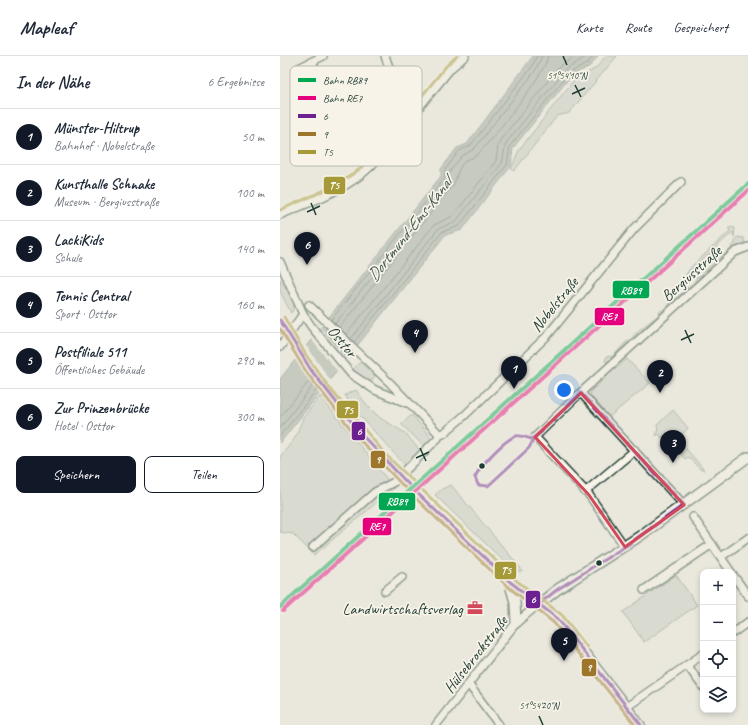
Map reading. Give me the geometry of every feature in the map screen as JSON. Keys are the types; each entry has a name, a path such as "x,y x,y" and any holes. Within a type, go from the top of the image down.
{"main road":[{"path":"282,323 311,370 343,413 390,466 509,581 539,604 558,589 624,547 684,505 748,456"},
{"path":"509,581 516,602 516,623"}],"street":[{"path":"303,66 322,56"},
{"path":"385,56 389,66"},
{"path":"422,103 451,68 465,56"},
{"path":"312,62 314,66"},
{"path":"280,215 354,181 371,166"},
{"name":"Nobelstraße","path":"439,434 443,434 465,415 547,336 634,229 680,182"},
{"name":"Bergiusstraße","path":"624,547 586,492 535,437 735,252 748,247"},
{"name":"Osttor","path":"280,262 303,314 311,326 355,378 367,386 403,401 415,409"},
{"name":"Osttor","path":"309,305 359,352 439,434"},
{"path":"280,347 303,314"},
{"path":"581,393 684,505"},
{"path":"313,547 375,492 394,482 438,438 439,434"},
{"path":"586,492 635,450"},
{"path":"693,517 729,569"},
{"path":"721,557 748,538"},
{"path":"644,590 712,544"},
{"path":"385,590 402,577"},
{"path":"736,578 748,596"},
{"path":"539,604 558,619 628,706 641,725"},
{"name":"Hülsebrockstraße","path":"436,725 469,685 516,623 539,604"},
{"path":"736,631 748,622"},
{"path":"628,706 700,656"},
{"path":"687,665 700,683"},
{"path":"469,685 498,725"}],"highlighted area":[{"path":"581,393 684,505 625,547 589,495 535,437"}],"shaded area":[{"path":"606,56 617,56 569,113 557,116 514,171 511,169 519,150 573,81 596,68"},
{"path":"728,227 735,228 734,237 733,232 715,248 719,250 712,255 708,255 685,276 691,267 730,231"},
{"path":"738,237 743,238 745,242 732,249 689,288 697,277 700,277 704,271 731,249 731,247 735,244 735,239"},
{"path":"280,279 293,300 294,305 291,313 280,291"},
{"path":"686,287 689,288 669,306 668,304 684,292"},
{"path":"669,306 607,362 605,361 606,357 613,356 639,330 660,314 659,312"},
{"path":"627,359 650,383 609,417 591,396 590,392"},
{"path":"360,362 375,376 370,382 353,370"},
{"path":"356,390 366,404 380,418 405,433 421,452 406,466 352,407 345,395"},
{"path":"320,396 394,488 314,555 293,534 280,532 280,457 295,438 303,418"},
{"path":"673,410 688,428 678,439 704,470 700,469 688,457 685,459 678,450 676,452 674,450 676,449 672,445 674,441 672,437 668,439 664,435 662,438 659,434 656,436 658,429 657,425"},
{"path":"412,415 433,440 425,447 401,424"},
{"path":"451,485 523,571 520,572 512,569 435,495 442,489"},
{"path":"676,575 697,605 644,642 623,612"}],"water":[{"name":"Dortmund-Ems-Kanal","path":"533,56 598,56 590,66 571,76 513,148 511,166 462,230 445,235 280,443 280,379 441,176 441,169 457,148 467,144"}],"pier":[{"path":"319,326 347,360 338,372 310,338"},
{"path":"305,344 331,381 320,395 294,358"}],"rail line":[{"name":"RB89","path":"280,607 748,184"},
{"name":"RE7","path":"283,611 748,191"}],"transit line":[{"name":"T5","path":"422,96 447,65 457,56"},
{"name":"T5","path":"280,210 337,184 363,166"},
{"name":"T5","path":"284,317 306,355 331,390 387,456 517,581 562,615 587,647"},
{"name":"6","path":"280,320 311,370 361,434 410,486 509,581 558,619 641,725"},
{"name":"9","path":"280,329 307,373 357,437 407,490 506,585 554,623 635,725"},
{"name":"6","path":"581,393 684,505"},
{"name":"6","path":"475,477 478,485 488,486 529,448 535,437 581,393"},
{"name":"6","path":"475,477 493,454 511,438 522,436 532,439 542,431"},
{"name":"6","path":"539,604 558,589 629,544 684,505"}],"place":[{"name":"Zur Prinzenbrücke","path":"307,265"},
{"name":"Tennis Central","path":"415,353"},
{"name":"Münster-Hiltrup","path":"514,389"},
{"name":"Kunsthalle Schnake","path":"660,393"},
{"name":"LackiKids","path":"673,463"},
{"name":"Landwirtschaftsverlag","path":"475,608"},
{"name":"Postfiliale 511","path":"564,661"}]}
